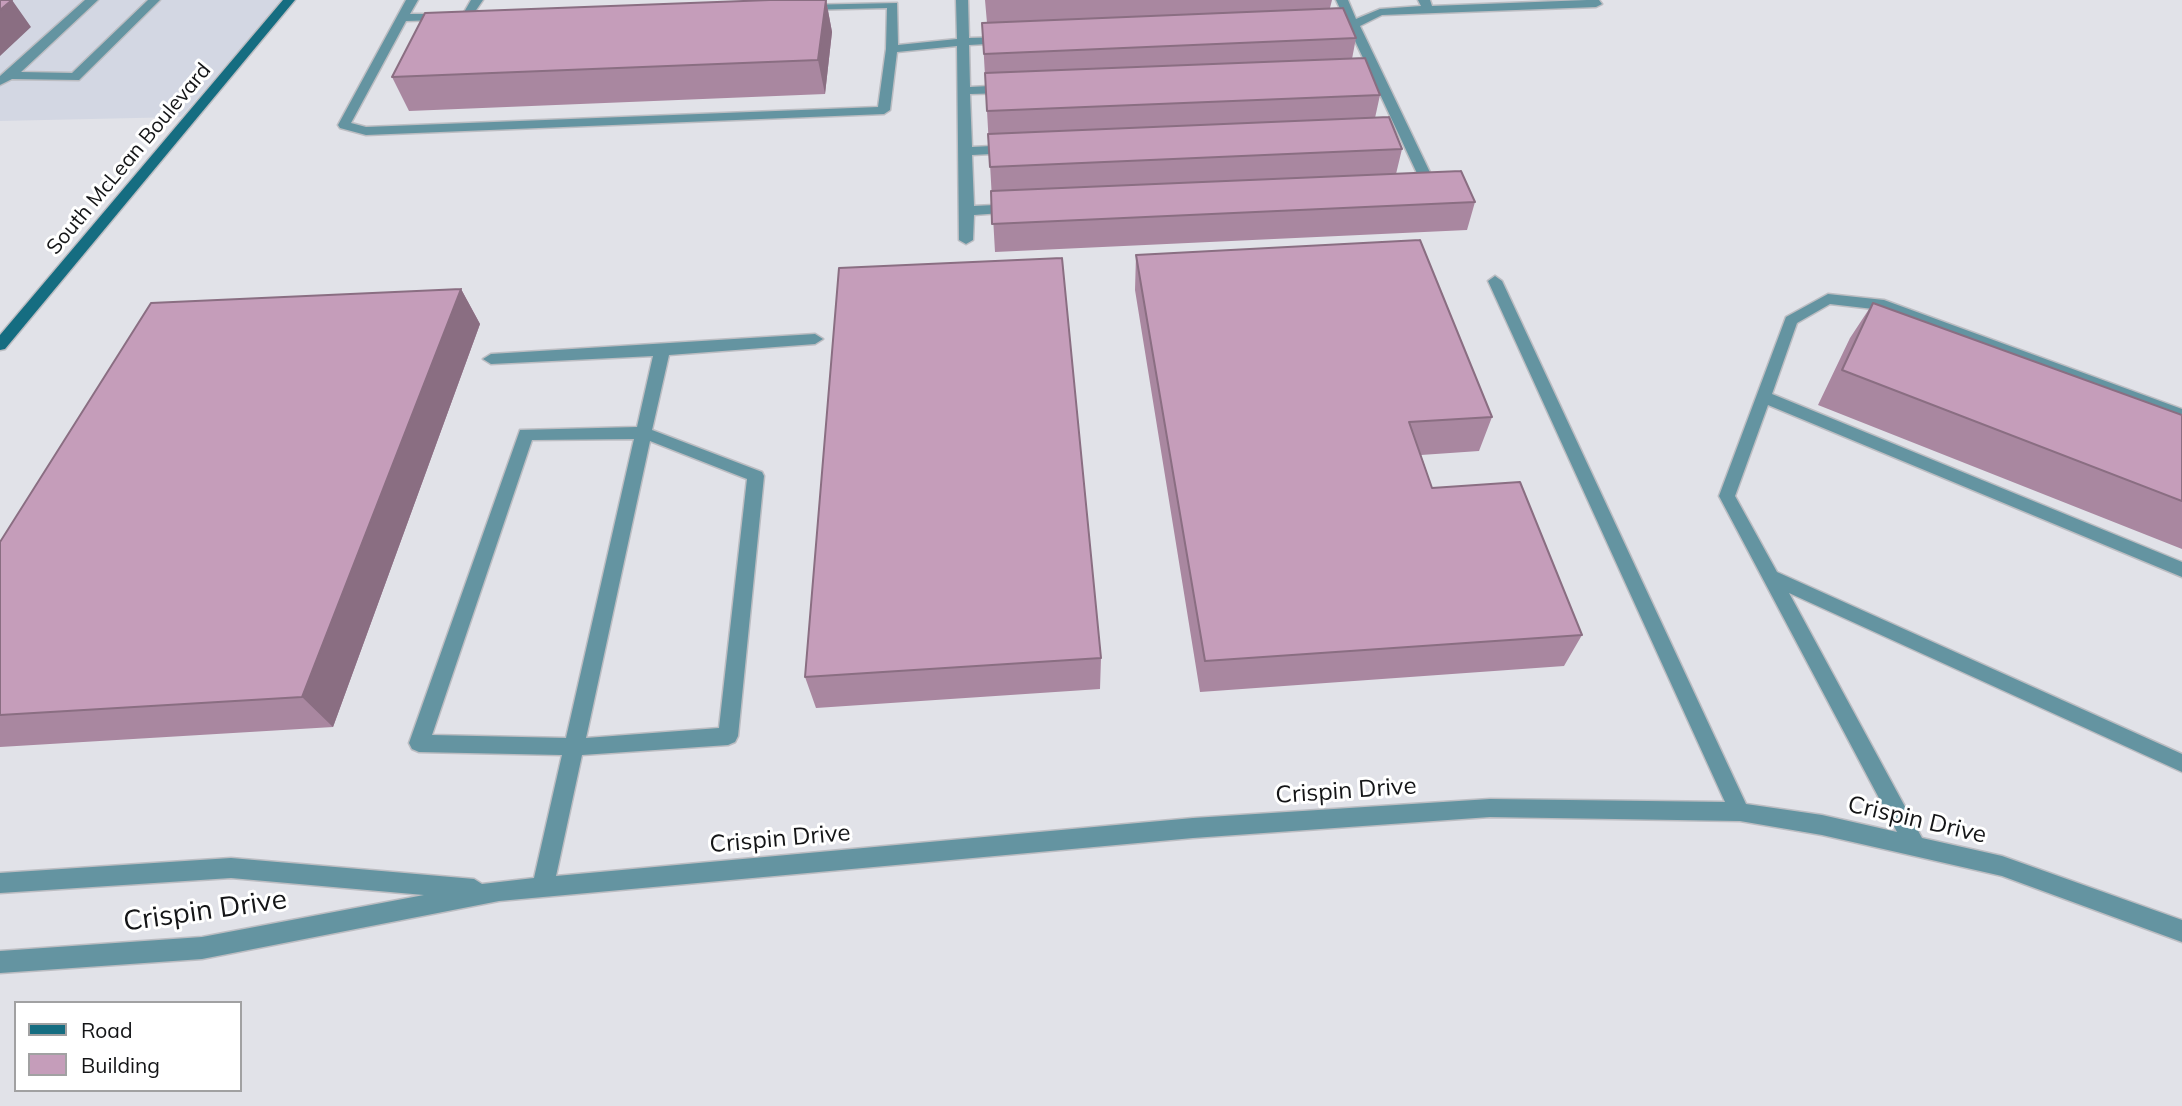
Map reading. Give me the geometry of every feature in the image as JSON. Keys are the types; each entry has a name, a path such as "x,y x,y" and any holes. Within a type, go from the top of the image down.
{"main road":[{"name":"South McLean Boulevard","path":"0,345 289,0"}],"lane":[{"path":"5,78 92,0"},
{"path":"5,78 75,77 154,0"},
{"path":"412,0 344,125 366,131 884,110 892,49 893,5 797,8"},
{"path":"466,17 477,0"},
{"path":"962,0 967,240"},
{"path":"1342,0 1354,24 1369,73 1397,131 1430,187 1403,188"},
{"path":"1326,26 1354,24 1381,12 1426,4 1596,4 1593,0"},
{"path":"402,18 480,17"},
{"path":"892,49 1018,39"},
{"path":"964,91 1019,89"},
{"path":"965,151 1020,148"},
{"path":"967,211 1035,207"},
{"path":"1495,281 1740,812"},
{"path":"1916,847 1727,496 1791,320 1828,299 1884,305 2182,415"},
{"path":"491,359 815,339"},
{"path":"543,887 662,350"},
{"path":"1762,397 2182,570"},
{"path":"645,433 756,476 728,736 576,747 419,743 526,435 645,433"},
{"path":"1768,576 2182,763"},
{"name":"Crispin Drive","path":"0,962 202,948 499,891 1194,828 1490,808 1740,812 1822,825 2002,866 2182,931"},
{"name":"Crispin Drive","path":"0,883 231,869 499,891"}],"shaded area":[{"path":"0,0 283,0 181,117 0,121"}],"building":[{"path":"0,0 12,0 0,10"},
{"path":"826,0 818,60 392,77 425,13"},
{"path":"1343,8 1356,38 984,54 982,23"},
{"path":"1365,58 1380,95 987,111 985,73"},
{"path":"1389,117 1402,149 990,167 988,134"},
{"path":"1461,171 1475,202 992,224 991,191"},
{"path":"1420,240 1492,417 1409,422 1432,488 1520,482 1582,635 1205,661 1136,255"},
{"path":"1062,258 1101,658 805,677 839,268"},
{"path":"461,289 302,697 0,715 0,542 151,303"},
{"path":"1873,303 2182,415 2182,501 1842,370"}]}
